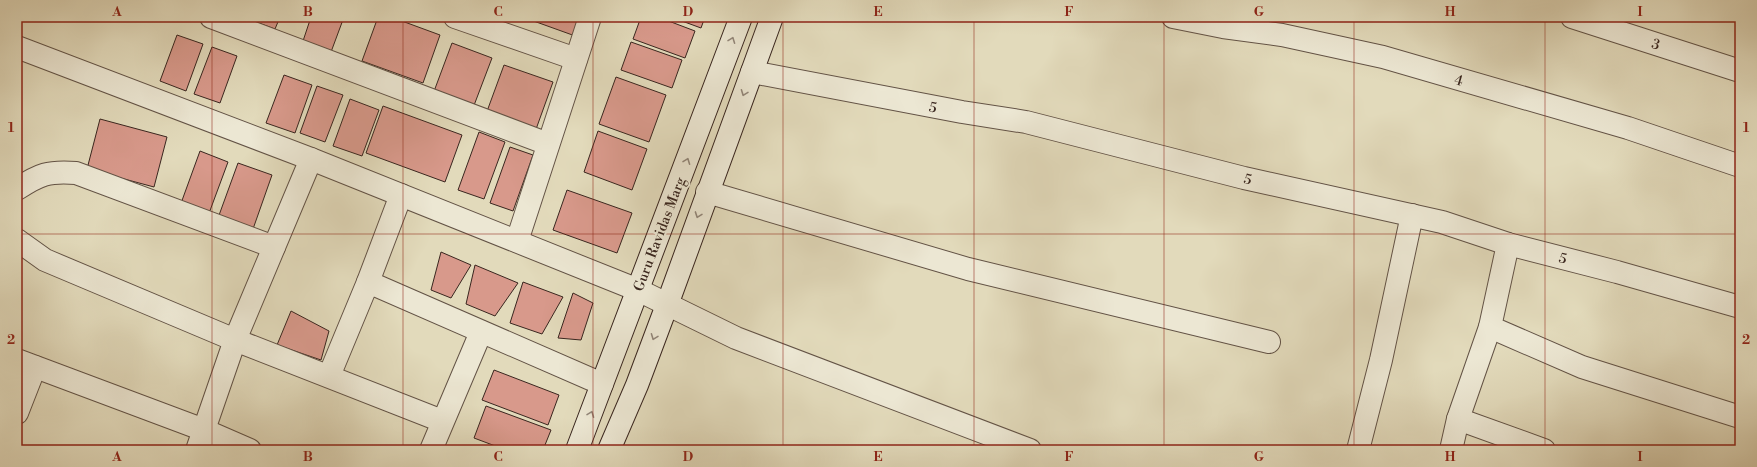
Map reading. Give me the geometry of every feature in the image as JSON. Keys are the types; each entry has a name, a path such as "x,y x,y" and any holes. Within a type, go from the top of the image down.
{"street":[{"path":"211,17 548,144"},
{"path":"455,17 576,59"},
{"path":"516,241 590,17"},
{"name":"Guru Ravidas Marg","path":"577,450 741,17"},
{"path":"609,450 636,385 772,17"},
{"name":"4","path":"1173,17 1223,27 1282,35 1383,57 1628,128 1740,166"},
{"name":"3","path":"1572,17 1740,71"},
{"path":"17,47 311,159 638,290 736,338 914,408 1030,450"},
{"name":"5","path":"752,72 962,112 1026,122 1244,178 1442,222 1508,244 1618,272 1740,307"},
{"path":"197,450 235,340 311,159"},
{"path":"17,189 38,176 58,172 76,174 274,247"},
{"path":"707,192 968,269 1269,342"},
{"path":"329,376 368,282 401,195"},
{"path":"1358,450 1381,360 1412,215"},
{"path":"17,240 45,260 235,340 442,421"},
{"path":"1451,450 1458,419 1490,327 1508,244"},
{"path":"368,282 602,384"},
{"path":"1490,327 1582,367 1706,404 1740,417"},
{"path":"430,450 481,332"},
{"path":"17,413 26,364 204,430 250,450"},
{"path":"1458,419 1544,450"}],"building":[{"path":"242,17 280,17 275,29"},
{"path":"311,17 344,17 331,52 303,41"},
{"path":"378,17 391,17 440,35 423,83 362,61"},
{"path":"529,17 585,17 578,37 528,19"},
{"path":"641,17 658,17 695,31 685,58 633,39"},
{"path":"671,17 705,17 701,28"},
{"path":"177,35 203,44 186,91 160,81"},
{"path":"631,42 682,60 672,88 621,70"},
{"path":"452,43 492,58 473,108 433,94"},
{"path":"212,47 237,56 220,103 194,94"},
{"path":"504,65 553,82 535,132 486,114"},
{"path":"284,75 312,85 295,133 266,123"},
{"path":"616,77 666,95 649,142 599,124"},
{"path":"317,86 343,95 325,142 300,133"},
{"path":"350,99 379,110 362,156 333,146"},
{"path":"383,106 462,135 445,182 366,153"},
{"path":"100,119 167,137 154,187 87,169"},
{"path":"598,131 647,149 632,190 584,172"},
{"path":"479,132 505,142 484,199 458,190"},
{"path":"510,147 533,155 513,211 490,203"},
{"path":"200,151 228,162 208,216 180,206"},
{"path":"238,163 272,175 253,229 218,218"},
{"path":"567,190 632,213 617,253 553,230"},
{"path":"441,252 471,265 451,298 431,290"},
{"path":"475,265 518,283 495,316 466,304"},
{"path":"523,282 563,297 542,334 510,323"},
{"path":"573,293 593,303 581,340 558,338"},
{"path":"291,311 329,331 321,360 277,345"},
{"path":"494,370 559,395 548,425 482,400"},
{"path":"486,406 551,430 543,450 506,450 474,438"}]}
